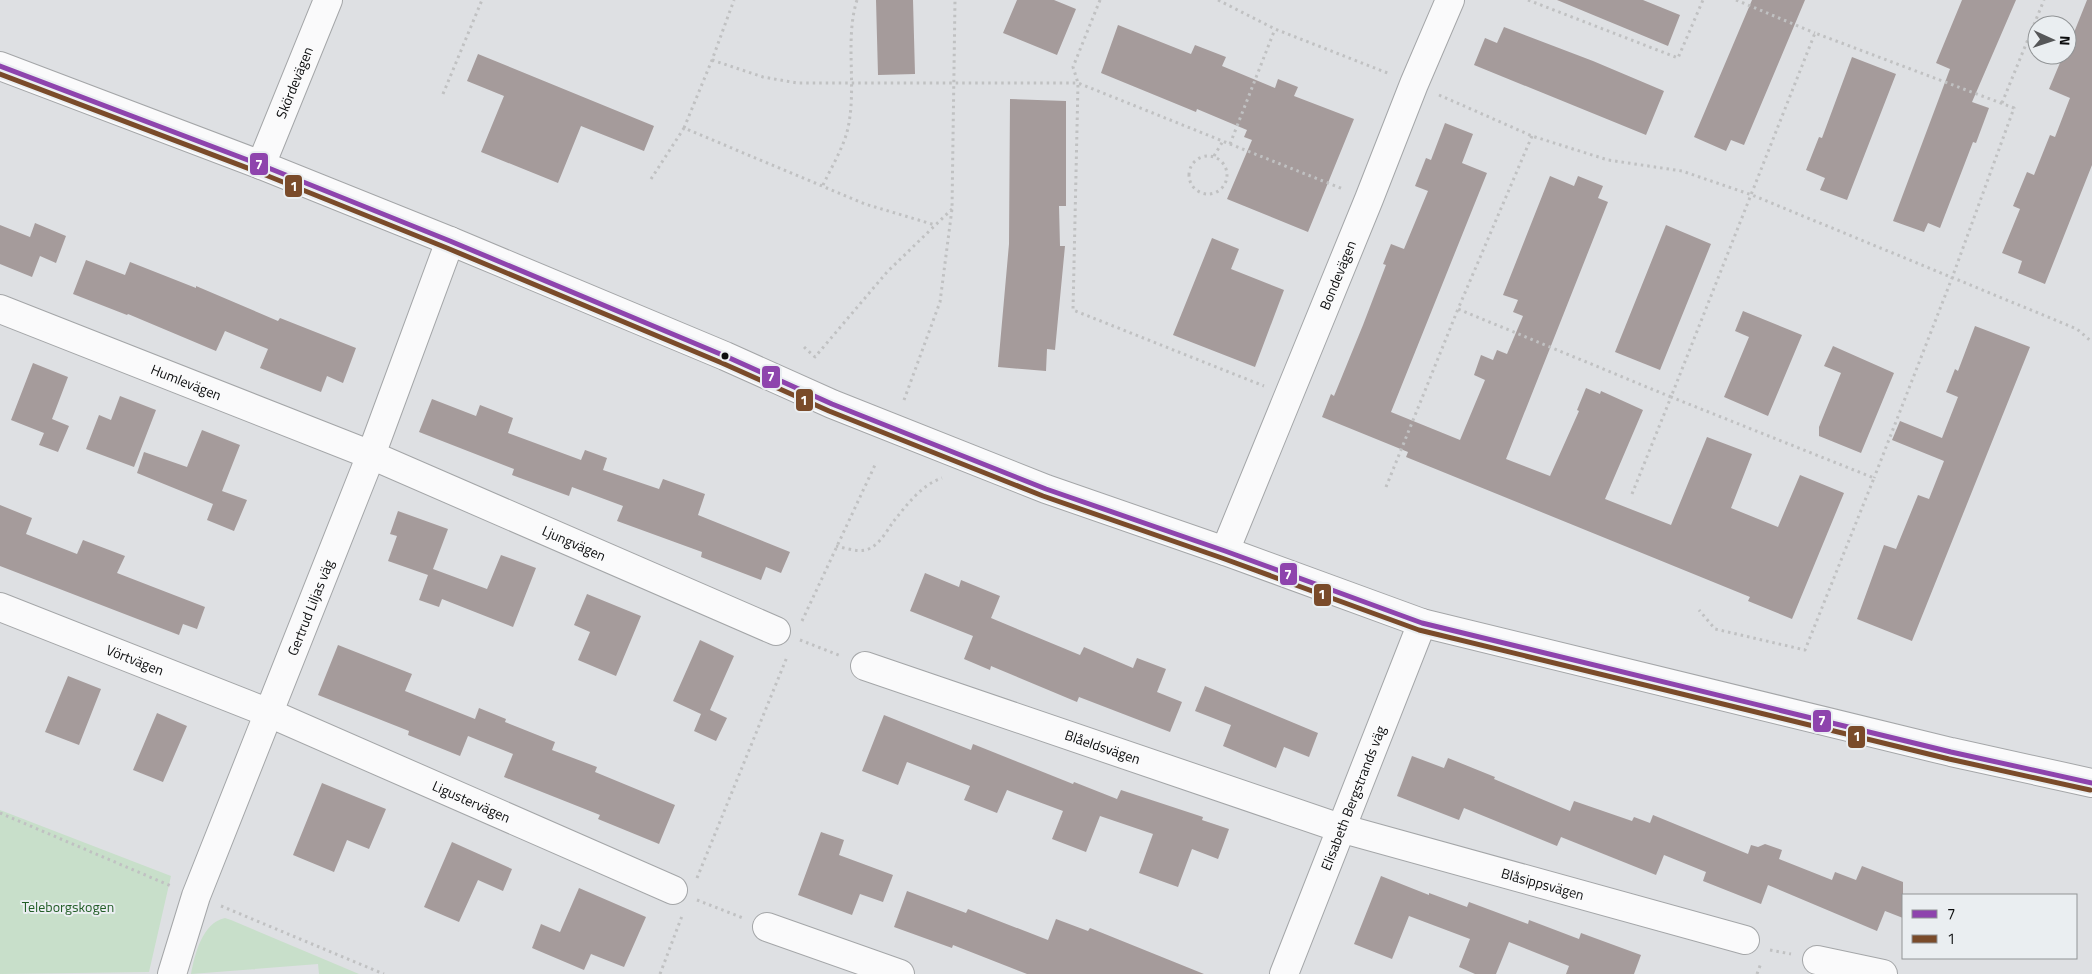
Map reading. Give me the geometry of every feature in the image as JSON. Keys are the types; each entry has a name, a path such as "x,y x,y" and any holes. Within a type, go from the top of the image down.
{"street":[{"name":"Skördevägen","path":"261,165 328,0"},
{"name":"Bondevägen","path":"1225,551 1370,199 1414,84 1450,0"},
{"path":"0,66 261,165 450,241 725,356 832,404 1046,489 1225,551 1422,623 1941,750 2092,783"},
{"name":"Gertrud Liljas väg","path":"172,974 196,896 371,455 450,241"},
{"name":"Humlevägen","path":"0,310 371,455"},
{"name":"Ljungvägen","path":"371,455 785,634"},
{"name":"Vörtvägen","path":"0,607 269,713"},
{"name":"Elisabeth Bergstrands väg","path":"1284,974 1422,623"},
{"name":"Blåeldsvägen","path":"865,666 1340,828"},
{"name":"Ligustervägen","path":"269,713 681,894"},
{"name":"Blåsippsvägen","path":"1340,828 1758,949"},
{"path":"766,927 900,974"},
{"path":"1817,960 1883,974"}],"path":[{"path":"443,94 482,0"},
{"path":"651,179 684,128 734,0"},
{"path":"823,185 847,132 852,83 853,13 857,0"},
{"path":"904,400 940,302 952,209 955,0"},
{"path":"1100,0 1073,67 1078,83 1073,310 1289,396"},
{"path":"1218,0 1275,29 1414,84 1532,136 1608,160 1682,171 1752,196 2077,329 2092,342"},
{"path":"1528,0 1678,58 1703,0"},
{"path":"1699,610 1715,629 1805,650 1952,278 2014,108 1815,33 1736,0"},
{"path":"2002,103 2044,0"},
{"path":"1230,144 1275,29"},
{"path":"1632,494 1752,196 1815,33"},
{"path":"712,60 763,77 797,83 1078,83 1370,199"},
{"path":"684,128 865,204 936,225"},
{"path":"1386,487 1458,308 1532,136"},
{"path":"1214,156 1223,141"},
{"path":"1214,156 1226,166 1227,181 1217,192 1202,193 1191,184 1190,168 1200,157 1214,156"},
{"path":"804,347 815,357 887,272 952,209"},
{"path":"1458,308 1874,478"},
{"path":"660,974 681,894 785,634 836,546 875,465"},
{"path":"836,546 853,550 867,550 881,540 913,498 930,483 941,478 950,482"},
{"path":"785,634 865,666"},
{"path":"681,894 766,927"},
{"path":"1757,974 1758,949 1817,960"}],"green space":[{"name":"Teleborgskogen","path":"0,810 171,876 149,972 0,974"},
{"path":"225,918 359,974 319,974 318,964 191,974 197,949 205,933 217,921"}],"building":[{"path":"876,0 913,0 915,74 878,75"},
{"path":"1017,0 1054,0 1076,9 1057,55 1003,33"},
{"path":"1557,0 1643,0 1680,15 1668,46"},
{"path":"1752,0 1805,0 1744,145 1731,140 1726,151 1694,137"},
{"path":"1962,0 2016,0 1972,102 1989,108 1976,143 1973,142 1940,228 1928,223 1924,232 1893,221 1950,69 1936,63"},
{"path":"2087,0 2092,0 2092,165 2045,284 2018,273 2022,261 2002,253 2020,209 2013,206 2027,172 2034,175 2050,135 2055,137 2070,98 2049,89 2059,65 2077,65 2077,25"},
{"path":"1118,25 1191,54 1195,45 1226,57 1222,66 1275,88 1278,79 1298,87 1294,96 1354,119 1308,232 1227,199 1252,140 1244,137 1247,130 1197,109 1196,112 1101,73"},
{"path":"1504,27 1664,91 1646,135 1474,65 1485,38 1497,43"},
{"path":"478,54 654,126 644,151 581,126 558,183 481,152 504,96 467,81"},
{"path":"1852,57 1896,74 1847,200 1820,190 1825,178 1806,170 1819,137 1822,138"},
{"path":"1010,99 1066,101 1066,206 1059,206 1060,246 1065,246 1055,350 1047,349 1046,371 998,367 1009,244"},
{"path":"1445,123 1473,134 1462,163 1487,173 1391,412 1460,440 1485,380 1474,375 1481,355 1493,360 1497,350 1507,354 1523,316 1513,312 1518,300 1503,295 1550,176 1574,186 1578,176 1603,186 1598,198 1608,202 1506,459 1550,476 1579,411 1577,410 1586,388 1600,394 1601,391 1643,410 1605,499 1671,525 1707,437 1752,454 1731,508 1778,527 1800,475 1844,493 1792,619 1748,601 1750,597 1406,457 1408,452 1322,417 1331,394 1334,396 1363,325 1386,265 1383,264 1391,244 1404,249 1428,191 1415,186 1426,158 1431,160"},
{"path":"35,223 66,236 56,263 40,256 32,277 0,264 0,225 30,237"},
{"path":"1666,225 1711,244 1660,370 1615,352"},
{"path":"1212,238 1239,249 1231,269 1284,290 1255,367 1173,335"},
{"path":"86,260 125,275 130,262 196,288 196,286 278,321 280,318 356,348 343,383 327,376 321,392 260,368 268,349 225,331 216,351 128,314 73,294"},
{"path":"1743,311 1802,335 1768,416 1724,397 1749,337 1735,331"},
{"path":"1975,326 2030,347 1912,641 1857,619 1884,545 1896,549 1918,495 1929,499 1944,461 1892,440 1900,421 1942,438 1958,397 1946,392 1955,369 1958,371"},
{"path":"1833,346 1894,373 1861,453 1819,436 1819,427 1841,373 1824,366"},
{"path":"33,363 68,377 52,419 69,426 58,452 39,445 44,433 11,420"},
{"path":"120,396 156,410 134,467 86,449 99,415 111,420"},
{"path":"432,399 476,416 480,405 513,418 508,433 581,460 585,450 607,458 603,470 659,489 663,479 705,494 698,515 790,552 781,573 766,567 761,580 701,557 702,552 617,521 623,506 572,487 569,496 512,475 514,469 419,432"},
{"path":"202,430 240,445 222,491 247,500 234,531 207,520 213,504 137,473 144,452 187,467"},
{"path":"0,505 32,518 26,534 77,554 83,540 125,556 117,573 205,607 197,629 183,624 179,635 0,566"},
{"path":"398,511 448,529 433,569 487,589 501,555 536,568 513,627 442,599 439,607 419,600 428,575 388,561 397,536 390,534"},
{"path":"925,573 959,587 961,580 1000,596 991,618 1080,655 1084,647 1133,668 1137,658 1166,669 1157,692 1182,702 1170,732 1079,697 1077,702 991,666 990,670 964,659 973,636 910,611"},
{"path":"587,594 641,616 616,676 578,660 590,632 574,625"},
{"path":"700,640 734,656 710,710 727,718 716,741 694,731 701,714 673,701"},
{"path":"338,645 412,674 405,691 475,719 479,708 506,719 505,722 555,742 552,750 597,767 595,772 675,805 659,844 598,819 600,815 504,777 513,754 468,736 460,756 408,735 409,731 318,695"},
{"path":"68,676 101,689 79,745 45,732"},
{"path":"1205,686 1318,733 1309,757 1284,747 1276,768 1223,746 1231,725 1195,711"},
{"path":"157,713 187,726 163,782 133,770"},
{"path":"884,715 971,750 973,744 1073,784 1074,782 1117,799 1121,790 1203,817 1202,820 1229,829 1218,859 1192,849 1178,887 1139,873 1153,834 1100,816 1086,852 1052,839 1063,811 1007,790 997,813 964,800 970,786 907,762 898,785 862,771"},
{"path":"1412,756 1444,768 1448,758 1570,811 1574,801 1632,821 1634,817 1650,823 1653,815 1748,854 1751,845 1758,847 1765,844 1782,850 1779,859 1832,880 1835,872 1856,880 1862,866 1903,882 1902,918 1885,911 1877,931 1768,885 1761,904 1703,881 1706,872 1664,855 1656,875 1561,837 1557,846 1464,808 1459,820 1397,796"},
{"path":"322,783 386,809 369,849 347,840 334,872 293,855"},
{"path":"821,832 844,840 839,855 893,875 883,902 860,894 852,915 798,895"},
{"path":"452,842 512,869 503,891 478,880 459,922 424,907"},
{"path":"1381,876 1429,895 1429,893 1467,907 1469,902 1528,924 1529,920 1579,939 1581,933 1641,955 1634,974 1566,974 1569,966 1509,942 1496,974 1475,974 1459,967 1470,939 1409,916 1392,959 1354,944"},
{"path":"579,888 646,917 624,967 591,954 584,970 532,948 541,924 560,932"},
{"path":"907,891 966,913 968,909 1048,940 1056,919 1088,931 1090,928 1204,974 1027,974 953,945 952,948 894,927"}],"transit line":[{"name":"7","path":"0,66 261,165 450,241 725,356 832,404 1046,489 1225,551 1422,623 1951,752 2092,783"},
{"name":"1","path":"0,74 258,172 447,248 722,363 829,411 1043,496 1222,558 1419,630 1949,759 2090,790"}]}
